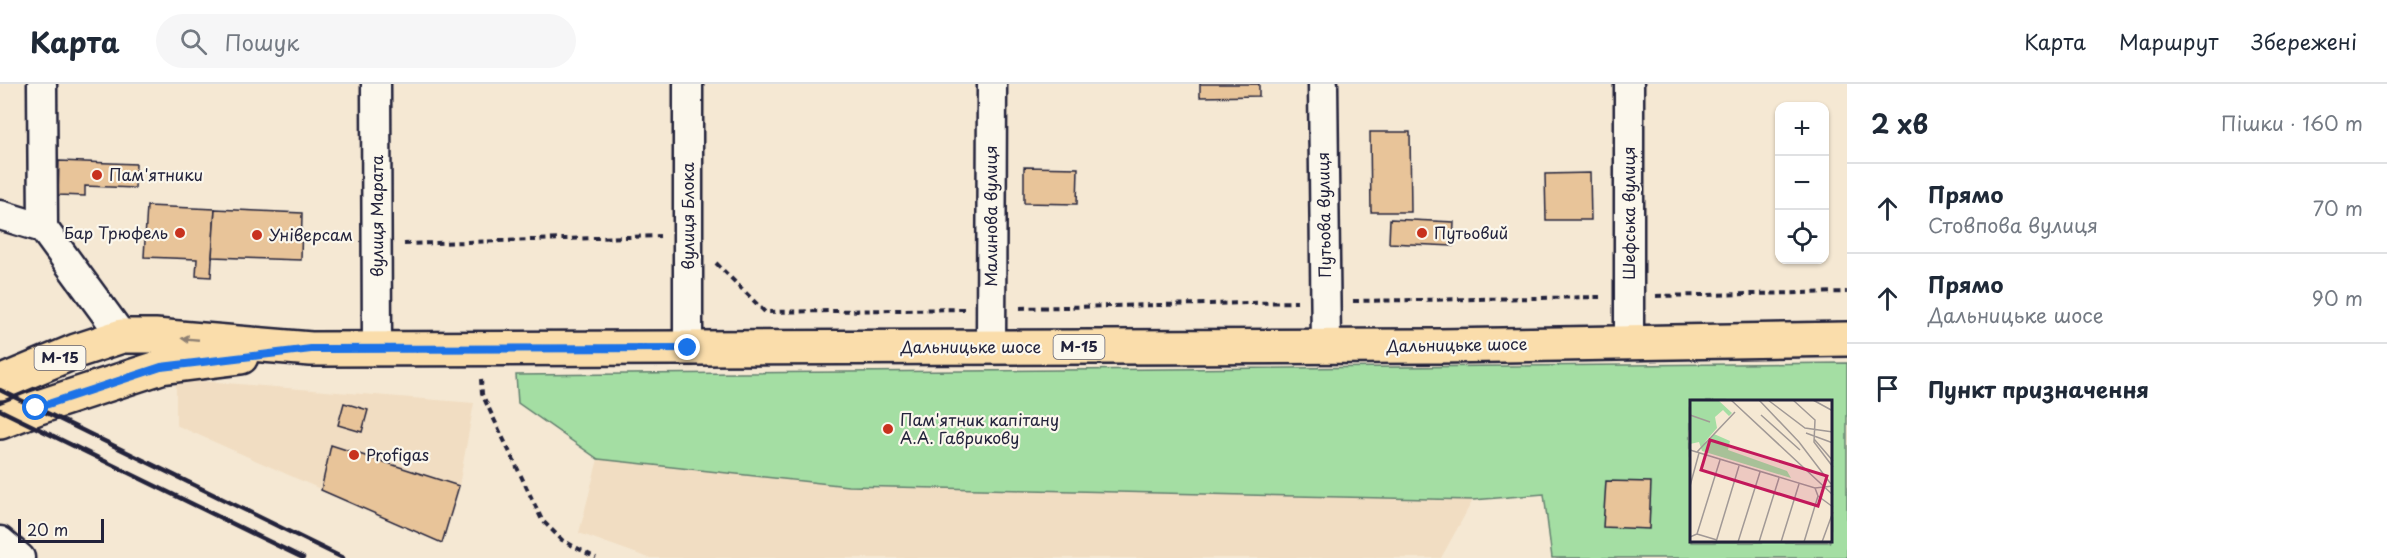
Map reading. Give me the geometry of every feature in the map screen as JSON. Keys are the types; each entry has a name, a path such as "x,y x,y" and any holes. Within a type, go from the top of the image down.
{"main road":[{"name":"М-15","path":"0,383 76,351 122,336 155,336 311,349"},
{"name":"Дальницьке шосе","path":"311,349 1326,346 1847,339"},
{"name":"М-15","path":"0,422 161,367 311,349"}],"street":[{"path":"42,84 43,228 122,336"},
{"name":"вулиця Марата","path":"376,84 377,348"},
{"name":"вулиця Блока","path":"688,84 688,348"},
{"name":"Малинова вулиця","path":"990,347 992,84"},
{"name":"Путьова вулиця","path":"1323,84 1326,346"},
{"name":"Шефська вулиця","path":"1629,84 1629,343"},
{"path":"0,215 43,228"},
{"path":"0,541 20,558"}],"path":[{"path":"377,245 688,235 765,312 1847,292"},
{"path":"478,348 482,394 542,520 562,540 596,558"}],"shaded area":[{"name":"Profigas","path":"176,379 474,403 459,486 442,543 176,425"},
{"path":"598,459 848,486 1473,500 1441,558 649,558 579,533"}],"green space":[{"path":"1847,363 1847,558 1552,558 1544,494 1473,500 848,486 598,459 518,403 516,375"}],"building":[{"path":"1200,84 1259,84 1259,96 1200,97"},
{"path":"1370,132 1410,132 1411,212 1371,212"},
{"name":"Пам'ятники","path":"59,161 136,164 135,188 85,186 85,196 58,195"},
{"path":"1024,167 1078,168 1077,204 1024,203"},
{"path":"1590,173 1591,220 1546,220 1545,174"},
{"name":"Бар Трюфель","path":"147,206 215,209 211,277 196,276 197,259 144,257"},
{"name":"Універсам","path":"215,209 302,213 301,260 212,257"},
{"name":"Путьовий","path":"1390,219 1454,222 1453,246 1389,243"},
{"path":"344,403 368,410 362,432 338,425"},
{"path":"331,445 459,486 442,543 321,490"},
{"path":"1606,481 1651,482 1649,529 1603,527"}],"railway":[{"path":"0,390 343,558"},
{"path":"0,410 303,558"}],"place":[{"name":"Пам'ятники","path":"97,175"},
{"name":"Бар Трюфель","path":"180,233"},
{"name":"Путьовий","path":"1422,233"},
{"name":"Універсам","path":"257,235"},
{"name":"Пам'ятник капітану А.А. Гаврикову","path":"888,429"},
{"name":"Profigas","path":"354,455"}],"route":[{"path":"36,408 161,367 311,349 688,348"}]}
